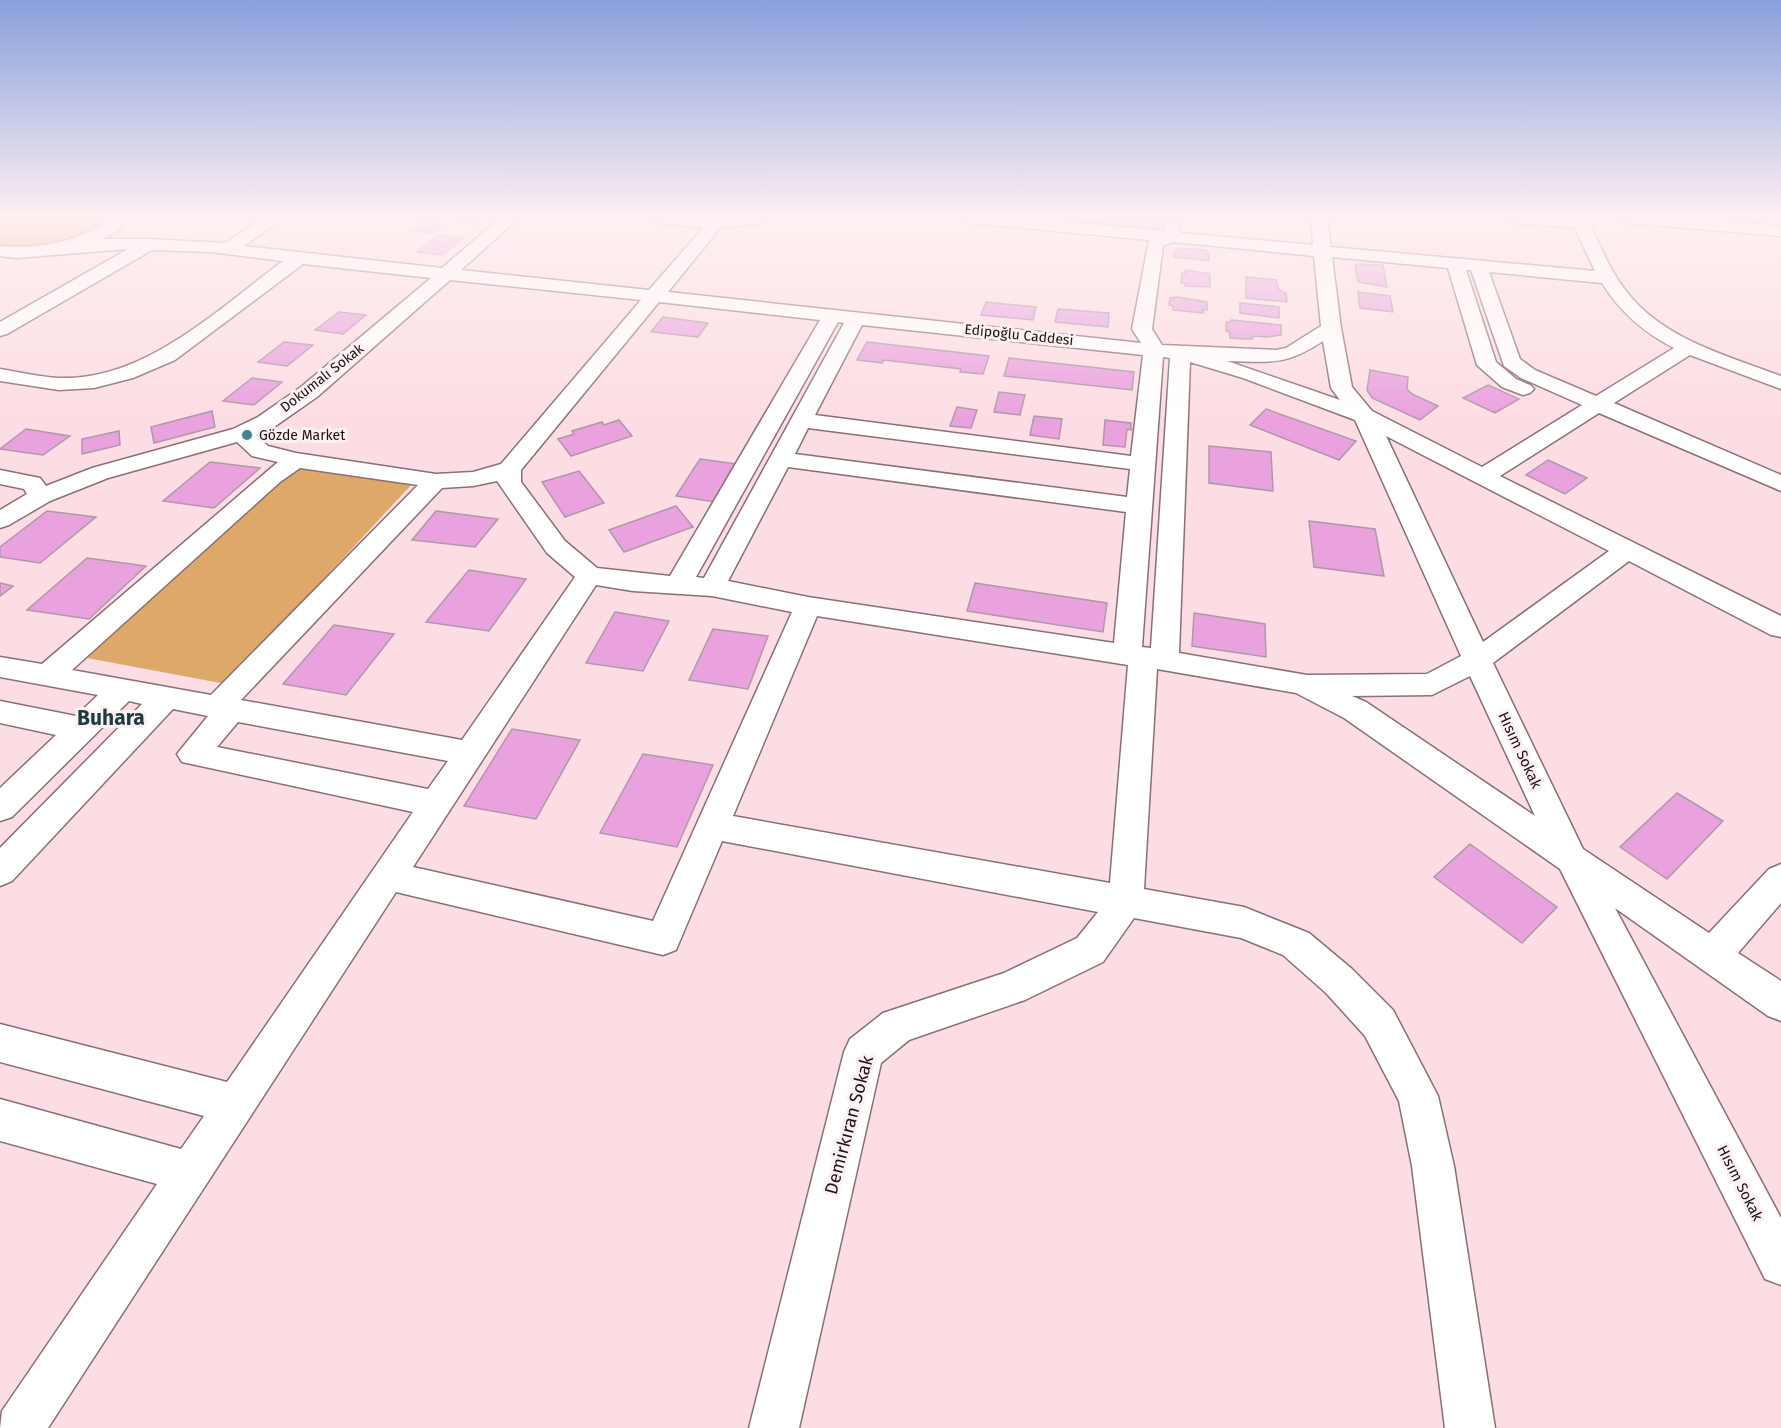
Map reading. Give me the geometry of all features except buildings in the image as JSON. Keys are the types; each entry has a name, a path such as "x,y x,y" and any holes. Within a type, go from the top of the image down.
{"street":[{"path":"0,330 79,285"},
{"path":"0,375 59,384 94,382 126,375 168,356 263,285"},
{"name":"Dokumalı Sokak","path":"0,520 41,496 100,473 241,434 266,422 309,392 434,285"},
{"name":"Edipoğlu Caddesi","path":"555,285 832,316 1154,348 1180,353 1364,416 1781,628"},
{"path":"241,434 260,451 296,460 436,481 463,481 494,475 508,468 661,285"},
{"path":"1145,657 1139,506 1154,348 1142,329 1149,285"},
{"name":"Hısım Sokak","path":"1326,285 1342,387 1364,416 1379,444 1477,660 1571,858 1781,1263"},
{"path":"1462,285 1487,365 1509,383 1591,410 1781,484"},
{"path":"1485,285 1511,362 1591,410"},
{"path":"1613,285 1626,304 1655,328 1689,347 1781,383"},
{"path":"678,585 832,316"},
{"path":"711,587 856,318"},
{"path":"1126,902 1145,657 1180,353 1276,356 1293,352 1331,328"},
{"path":"1484,476 1689,347"},
{"path":"801,420 1142,464"},
{"path":"782,459 1139,506"},
{"path":"47,676 272,477 296,460"},
{"path":"508,468 509,482 556,547 589,575 633,582 711,587 808,606 1145,657 1302,684 1377,686 1432,684 1477,660 1627,550"},
{"path":"0,477 32,483 41,496"},
{"path":"436,481 224,709 193,754 436,804"},
{"path":"19,1428 589,575"},
{"path":"388,876 663,939 808,606"},
{"path":"0,667 470,753"},
{"path":"1302,684 1355,710 1781,1003"},
{"path":"0,808 122,690"},
{"path":"0,871 166,698"},
{"path":"0,712 82,729"},
{"path":"712,826 1244,923 1296,944 1339,981 1379,1023 1418,1096 1433,1166 1470,1428"},
{"path":"1712,956 1781,879"},
{"name":"Demirkıran Sokak","path":"774,1428 864,1052 897,1026 1012,988 1090,950 1126,902"},
{"path":"0,1043 235,1104"},
{"path":"0,1120 189,1172"}],"shaded area":[{"path":"296,467 413,483 226,684 87,658"}],"place":[{"name":"Gözde Market","path":"247,435"}],"district":[{"name":"Buhara","path":"111,718"}]}
